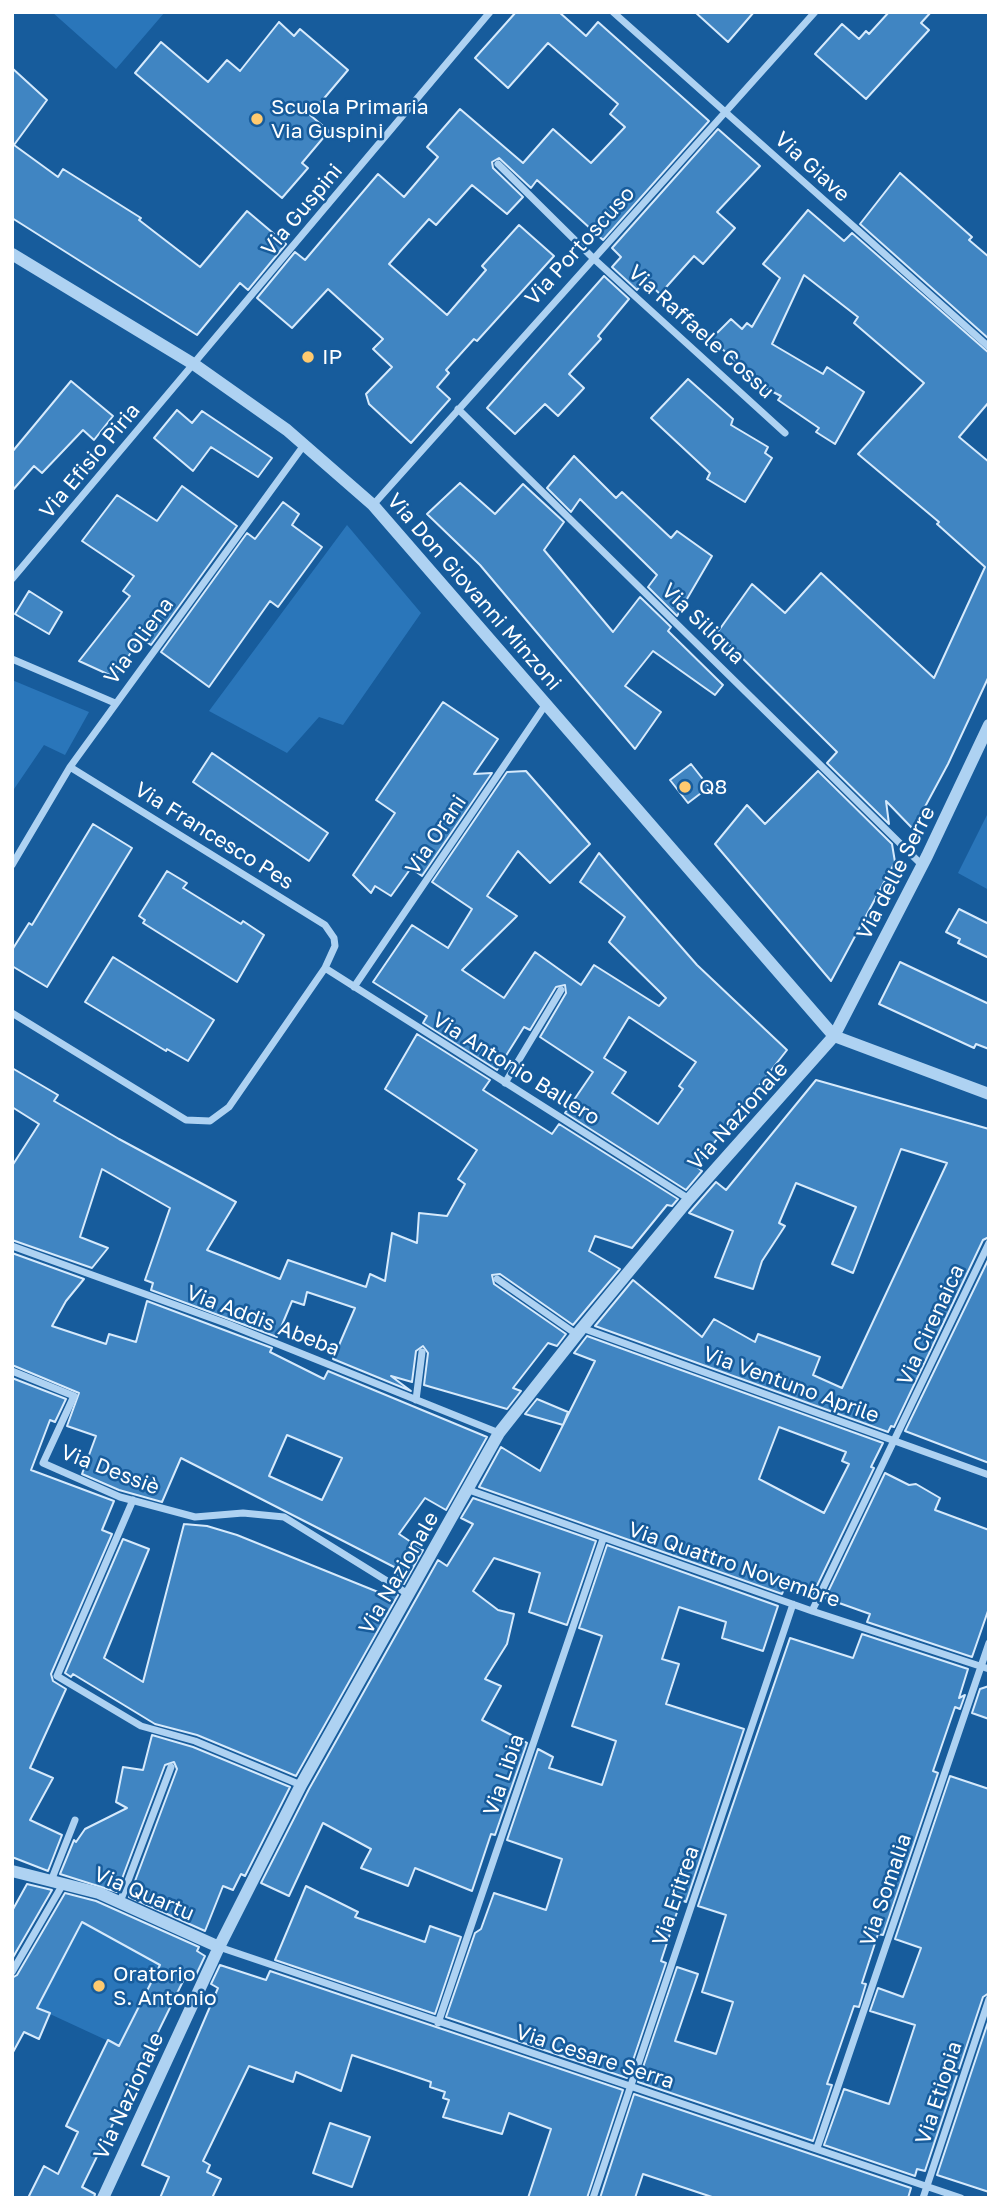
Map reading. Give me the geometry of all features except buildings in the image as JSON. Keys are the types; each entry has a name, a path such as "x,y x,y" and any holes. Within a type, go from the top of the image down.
{"street":[{"name":"Via Guspini","path":"195,365 490,12"},
{"name":"Via Giave","path":"613,12 989,347"},
{"name":"Via Portoscuso","path":"373,505 816,12"},
{"name":"Via Raffaele Cossu","path":"498,164 593,258 785,433"},
{"name":"Via Don Giovanni Minzoni","path":"12,254 195,365 304,445 373,505 834,1036"},
{"name":"Via Efisio Piria","path":"12,579 195,365"},
{"name":"Via Siliqua","path":"458,409 922,865"},
{"name":"Via Oliena","path":"12,865 70,768 304,445"},
{"path":"12,659 116,703"},
{"name":"Via Orani","path":"354,987 546,704"},
{"name":"Via delle Serre","path":"834,1036 922,865 989,725"},
{"name":"Via Francesco Pes","path":"70,768 326,925 334,938 332,954 324,968"},
{"path":"12,1013 186,1120 210,1121 221,1116 324,968"},
{"name":"Via Antonio Ballero","path":"324,968 689,1199"},
{"path":"505,1083 561,990"},
{"path":"834,1036 989,1094"},
{"name":"Via Nazionale","path":"103,2198 219,1947 301,1785 499,1433 579,1331 689,1199 834,1036"},
{"name":"Via Cirenaica","path":"813,1611 989,1242"},
{"name":"Via Addis Abeba","path":"12,1246 228,1324 499,1433"},
{"name":"Via Ventuno Aprile","path":"497,1279 579,1331 989,1475"},
{"path":"416,1400 422,1352"},
{"name":"Via Dessiè","path":"12,1371 74,1396 43,1463 133,1500 195,1517 243,1513 284,1517 408,1594"},
{"name":"Via Quattro Novembre","path":"469,1490 603,1539 985,1668"},
{"path":"133,1500 57,1676 141,1726 195,1741 301,1785"},
{"name":"Via Libia","path":"438,2023 603,1539"},
{"name":"Via Eritrea","path":"593,2198 793,1604"},
{"name":"Via Somalia","path":"817,2148 985,1668 989,1643"},
{"path":"120,1902 171,1767"},
{"path":"12,1972 57,1882 75,1821"},
{"name":"Via Quartu","path":"12,1871 120,1902 219,1947"},
{"name":"Via Cesare Serra","path":"219,1947 961,2198"},
{"name":"Via Etiopia","path":"923,2198 989,1999"}],"shaded area":[{"path":"52,12 165,12 116,69"},
{"path":"347,525 421,613 343,725 319,717 287,753 209,711"},
{"path":"12,680 89,712 65,755 44,745 12,792"},
{"path":"989,811 989,890 958,873"},
{"name":"Oratorio S. Antonio","path":"82,1922 160,1965 119,2046 37,2008"}],"place":[{"name":"Scuola Primaria Via Guspini","path":"257,119"},
{"name":"IP","path":"308,357"},
{"name":"Q8","path":"685,787"},
{"name":"Oratorio S. Antonio","path":"99,1986"}]}
